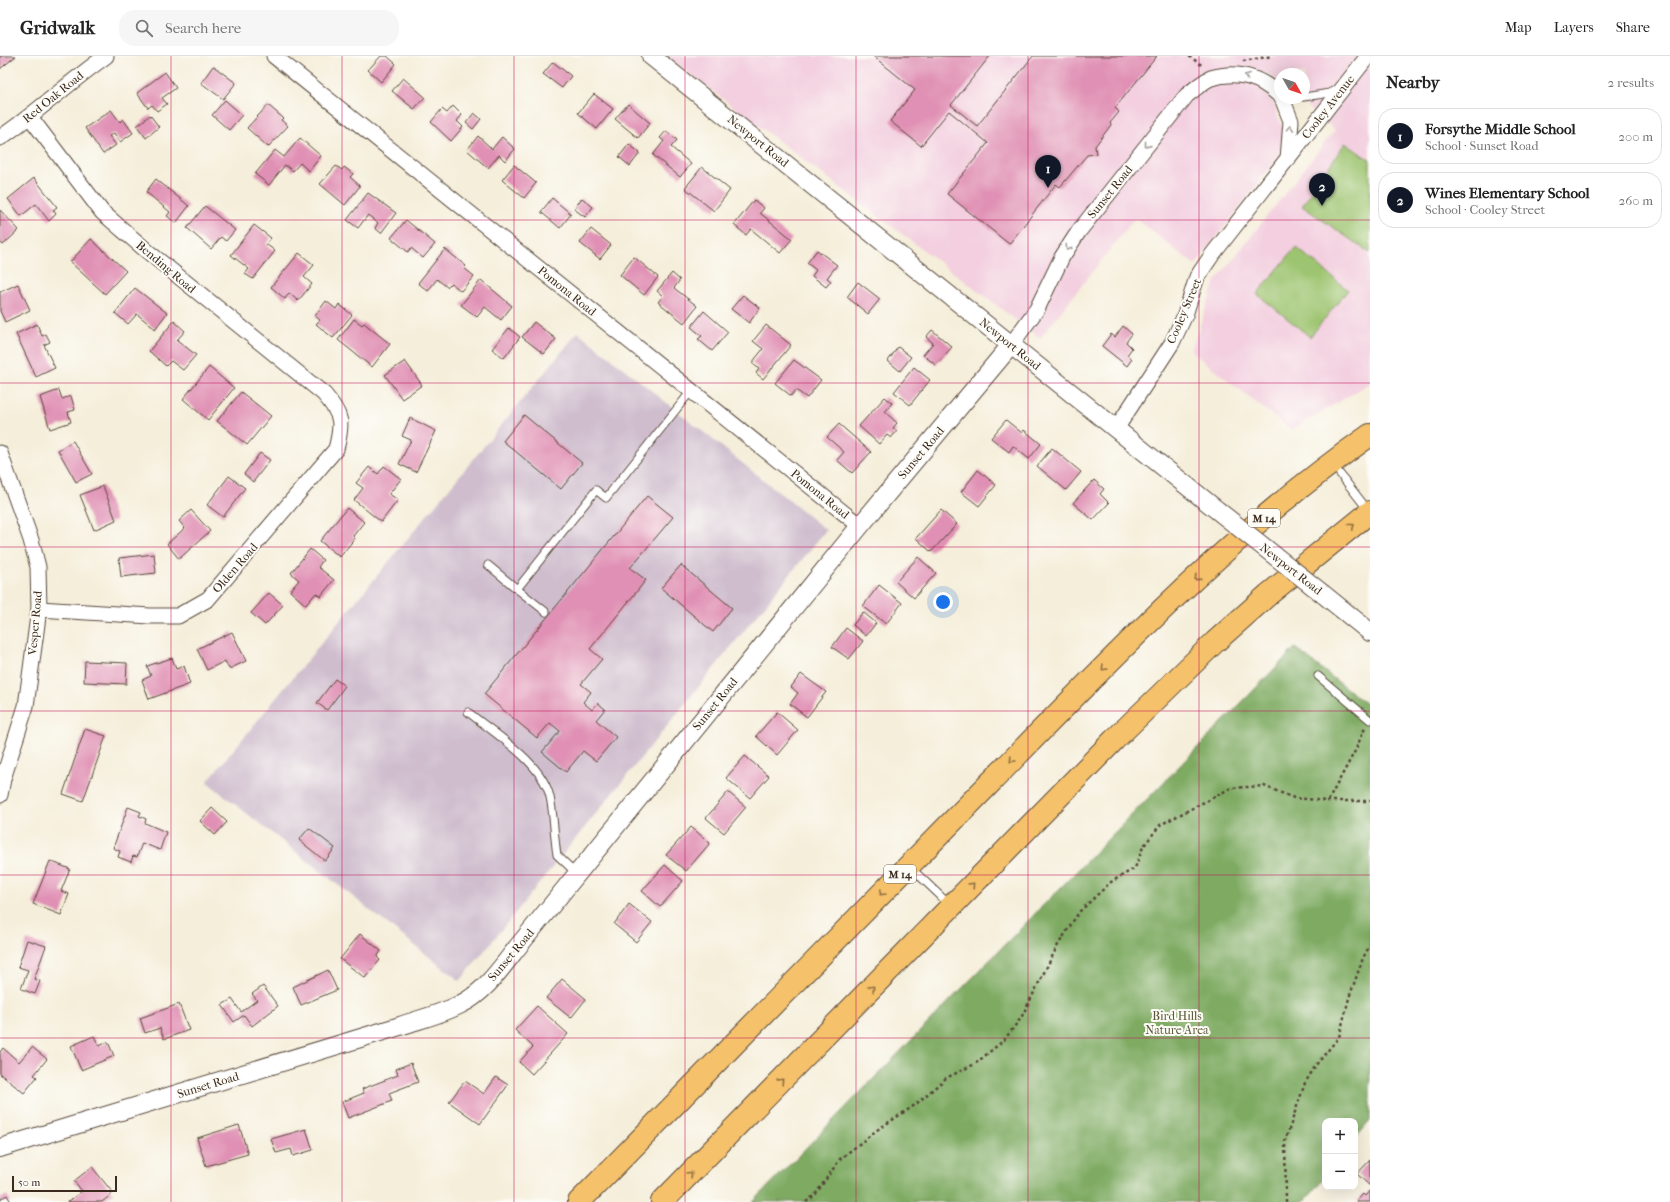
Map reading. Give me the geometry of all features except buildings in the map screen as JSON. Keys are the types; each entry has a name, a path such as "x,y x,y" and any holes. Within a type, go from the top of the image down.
{"highway":[{"name":"M 14","path":"579,1202 1054,718 1214,561 1332,463 1370,435"},
{"path":"662,1202 1114,740 1215,642 1269,594 1370,512"}],"street":[{"name":"Red Oak Road","path":"0,138 30,117 85,71 106,56"},
{"name":"Pomona Road","path":"274,56 860,526"},
{"name":"Newport Road","path":"651,56 1370,632"},
{"name":"Cooley Avenue","path":"1288,159 1368,56"},
{"name":"Sunset Road","path":"0,1148 400,1026 462,1004 475,995 487,983 577,874 860,526 1010,345 1037,309 1062,257 1079,231 1188,95 1209,78 1241,74 1268,85 1274,91"},
{"name":"Sunset Road","path":"1284,104 1291,121 1288,159"},
{"name":"Bending Road","path":"30,117 102,212 147,251 324,394"},
{"name":"Cooley Street","path":"1116,430 1172,343 1185,315 1197,277 1212,255 1288,159"},
{"name":"Olden Road","path":"38,609 150,616 178,616 208,599 336,448 340,431 337,410 324,394"},
{"name":"Vesper Road","path":"0,453 33,547 38,567 38,609 26,706 1,777 0,795"}],"lane":[{"path":"1310,96 1330,94 1348,82"},
{"path":"517,589 596,490 606,498 691,391"},
{"path":"1332,463 1370,512"},
{"path":"488,565 546,612"},
{"path":"1318,676 1369,720"},
{"path":"468,712 532,764 542,776 550,797 557,855 577,874"},
{"path":"909,866 952,906"}],"path":[{"path":"1328,801 1355,751 1369,720"},
{"path":"806,1202 815,1195 840,1159 878,1130 915,1105 946,1078 975,1064 1004,1040 1021,1018 1058,945 1079,912 1111,882 1135,868 1143,847 1160,825 1231,788 1264,786 1294,798 1328,801 1370,801"},
{"path":"1286,1202 1284,1141 1305,1083 1316,1065 1339,1037 1349,998 1363,958 1370,945"}],"shaded area":[{"path":"666,56 1370,56 1370,383 1291,430 1191,351 1215,282 1335,130 1304,104 1310,104 1310,68 1274,68 1274,79 1264,71 1278,117 1284,129 1283,141 1278,158 1195,265 1135,218 1040,338"},
{"path":"578,332 826,530 460,981 207,782"}],"green space":[{"path":"1345,143 1370,160 1370,253 1302,206"},
{"path":"1296,247 1348,290 1310,337 1257,294"},
{"name":"Bird Hills Nature Area","path":"1295,648 1370,707 1370,1121 1358,1135 1358,1118 1322,1118 1322,1180 1304,1202 753,1202"}],"place":[{"name":"Forsythe Middle School","path":"1048,188"},
{"name":"Wines Elementary School","path":"1322,206"}]}
